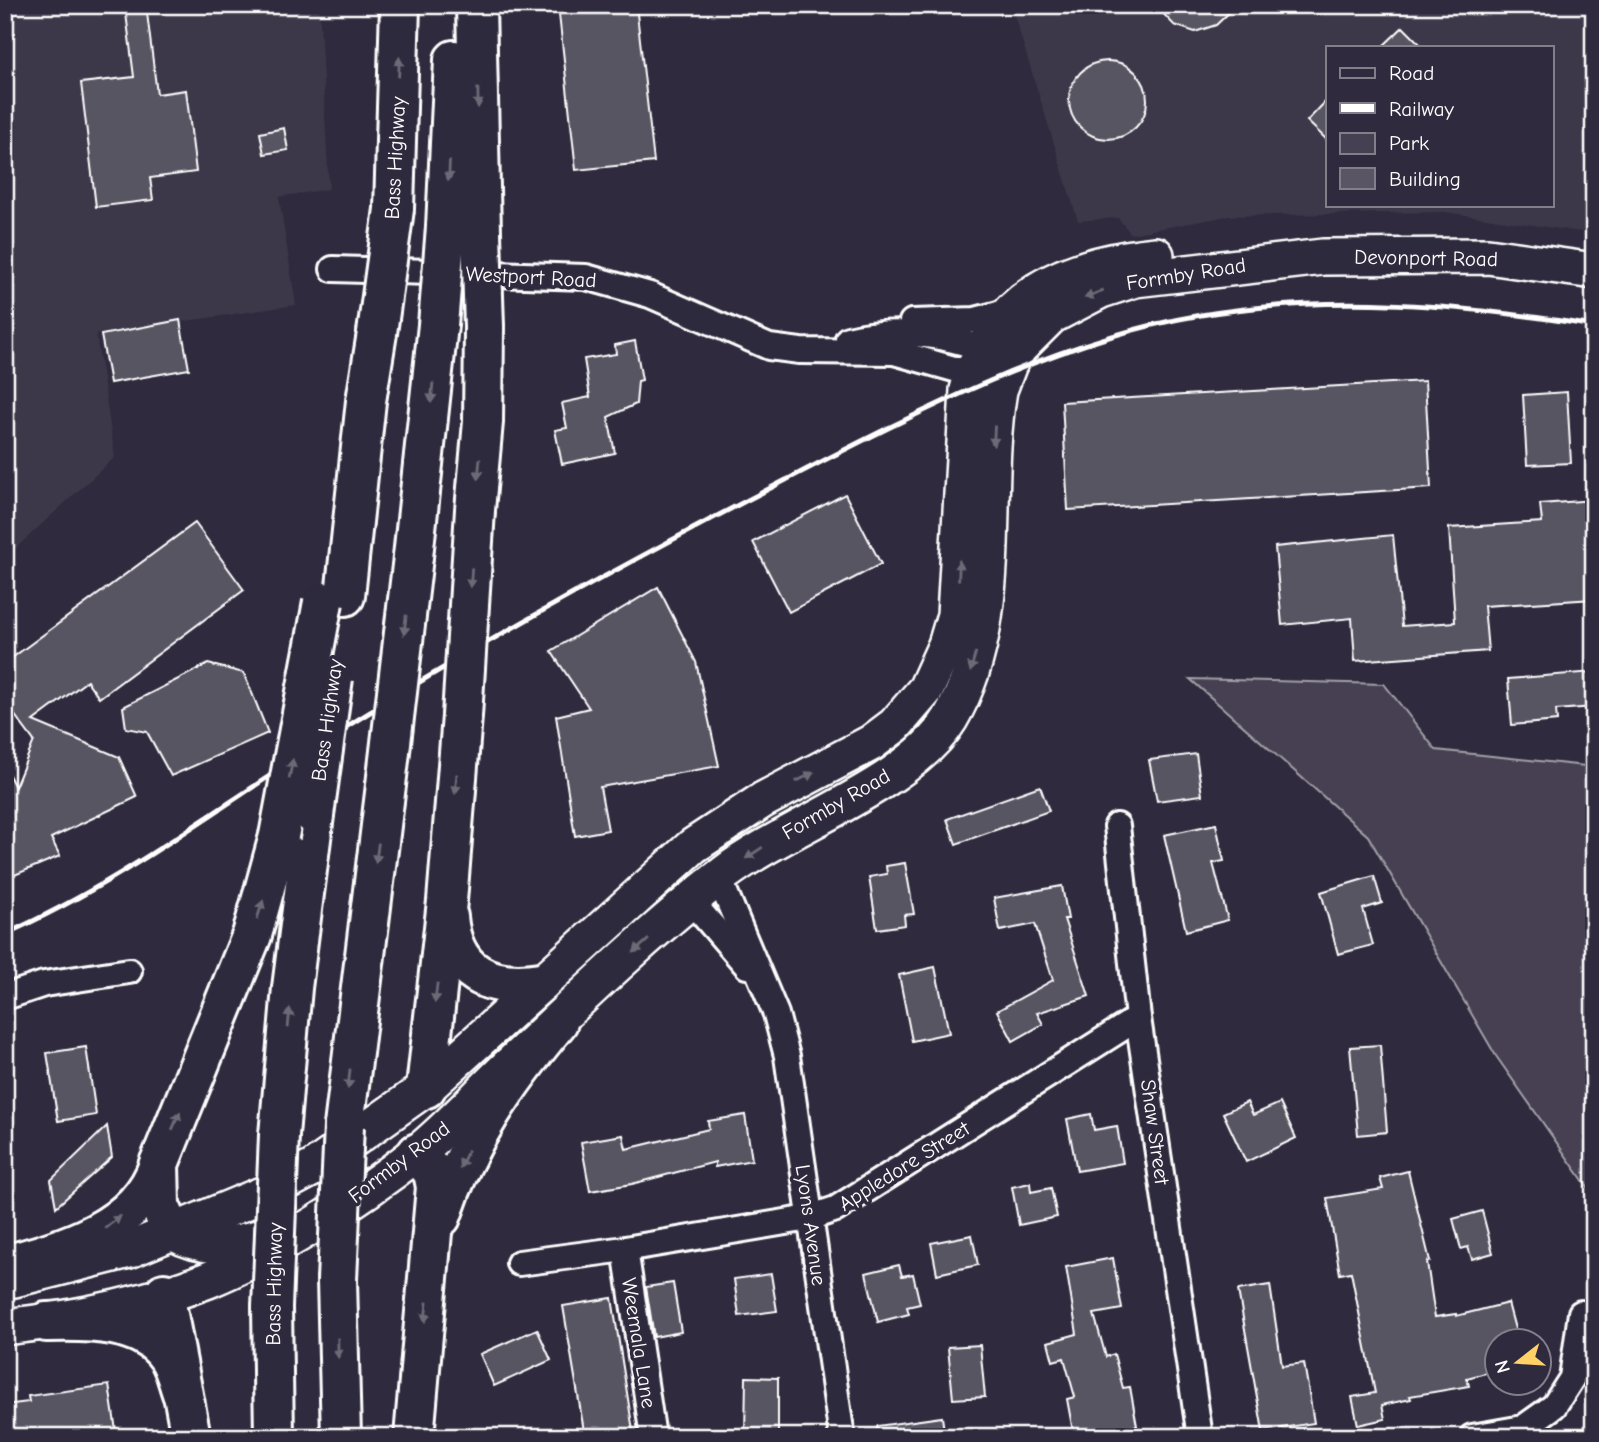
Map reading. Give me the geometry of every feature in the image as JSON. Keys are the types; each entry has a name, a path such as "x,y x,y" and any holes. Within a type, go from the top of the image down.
{"highway":[{"name":"Bass Highway","path":"274,1437 272,1307 279,1135 292,988 314,815 334,599 394,209 400,5"},
{"path":"426,1088 447,901 483,422 484,327 464,230 457,5"},
{"path":"341,1437 337,1280 344,1126 438,325 464,230 476,5"},
{"path":"5,1265 67,1247 99,1233 145,1194 252,935 334,599"},
{"path":"447,901 450,934 460,957 471,969 482,977 503,984 541,982"},
{"path":"430,1268 440,1220 472,1141 504,1090 558,1022"},
{"path":"414,1437 436,1187 432,1172 417,1153"},
{"path":"159,1164 160,1206 180,1237"},
{"path":"164,1293 191,1437"},
{"path":"46,1322 111,1324 147,1338 167,1355 182,1393"}],"main road":[{"name":"Formby Road","path":"5,1280 84,1263 180,1237 214,1215 313,1168 426,1088 666,867 762,800 871,743 915,704 939,664 955,615 966,414 993,364 1010,311 1054,278 1112,261 1177,252 1257,263"},
{"name":"Devonport Road","path":"1257,263 1323,257 1488,256 1594,271"},
{"name":"Formby Road","path":"993,364 1051,316 1101,290 1135,279 1257,263"},
{"name":"Formby Road","path":"5,1326 46,1322 205,1281 251,1260 315,1221 417,1153 719,878 758,849 882,780 924,747 947,724 963,691 981,630 995,418 993,364"},
{"path":"915,704 947,724"},
{"path":"703,839 719,878"},
{"path":"666,867 692,902"},
{"path":"313,1168 372,1146 417,1153 426,1088"},
{"path":"164,1293 176,1260 180,1237 211,1247 231,1246 315,1221"}],"street":[{"name":"Westport Road","path":"333,269 586,277 650,295 753,342 800,351 894,352 993,364"},
{"name":"Westport Road","path":"800,351 904,323 975,320 1010,311"},
{"name":"Westport Road","path":"861,336 908,334 993,364"},
{"name":"Shaw Street","path":"1117,826 1138,1018 1200,1437"},
{"name":"Lyons Avenue","path":"719,878 776,1014 787,1056 842,1437"},
{"name":"Lyons Avenue","path":"692,902 753,973 776,1014"},
{"path":"5,997 44,984 129,971"},
{"name":"Appledore Street","path":"519,1263 625,1250 809,1218 836,1209 1138,1018"},
{"name":"Weemala Lane","path":"625,1250 653,1437"},
{"path":"1472,1437 1523,1428 1554,1406 1572,1378 1581,1313"}],"shaded area":[{"path":"5,5 319,5 329,189 279,197 296,305 96,334 115,457 5,558"},
{"path":"1011,5 1594,5 1594,234 1445,212 1228,216 1131,234 1118,218 1078,221"}],"green space":[{"path":"1190,679 1384,684 1436,750 1594,767 1594,1196 1496,1056 1368,836"}],"building":[{"path":"125,5 146,5 157,94 186,90 196,172 150,178 153,200 96,207 81,83 134,77"},
{"path":"558,5 636,5 654,162 576,170"},
{"path":"1155,5 1237,5 1216,25 1195,32 1174,25"},
{"path":"1403,27 1422,46 1383,46"},
{"path":"1108,61 1123,64 1135,73 1144,85 1147,100 1144,115 1135,127 1123,136 1108,139 1093,136 1081,127 1072,115 1069,100 1072,85 1081,73 1093,64"},
{"path":"1326,101 1326,139 1307,121"},
{"path":"284,128 288,150 264,154 260,133"},
{"path":"180,320 189,369 110,383 101,335"},
{"path":"635,341 642,380 638,381 636,404 608,417 615,453 562,464 555,430 567,428 562,403 590,397 584,359 616,354 615,345"},
{"path":"1425,381 1431,488 1068,510 1062,402"},
{"path":"1567,392 1571,463 1527,465 1523,395"},
{"path":"845,494 881,564 789,612 753,542"},
{"path":"1594,500 1594,599 1484,606 1488,651 1355,661 1352,618 1282,625 1275,547 1393,535 1402,626 1455,622 1449,528 1542,522 1540,504"},
{"path":"195,523 244,590 99,698 87,681 33,721 119,757 137,797 51,838 60,856 5,879 5,767 15,787 34,741 5,702 5,663"},
{"path":"658,587 696,662 719,766 600,787 608,830 575,836 556,716 589,708 551,651"},
{"path":"208,664 244,673 268,733 171,776 147,732 126,728 123,707"},
{"path":"1594,672 1594,707 1556,710 1557,721 1512,725 1508,679"},
{"path":"1196,754 1202,795 1157,801 1149,760"},
{"path":"1040,786 1049,811 956,844 947,819"},
{"path":"1216,824 1224,861 1213,863 1228,920 1186,931 1164,835"},
{"path":"905,863 914,914 904,915 905,925 877,929 869,877 887,874 886,866"},
{"path":"1374,876 1382,903 1363,909 1373,945 1338,954 1321,892"},
{"path":"1062,886 1068,919 1064,919 1089,996 1037,1013 1043,1024 1013,1041 997,1011 1053,980 1035,924 1000,931 994,898"},
{"path":"935,967 949,1033 912,1041 899,975"},
{"path":"1380,1045 1387,1132 1358,1135 1350,1047"},
{"path":"86,1047 96,1115 58,1121 47,1053"},
{"path":"1247,1102 1253,1115 1280,1103 1296,1138 1246,1162 1223,1113"},
{"path":"1091,1114 1094,1130 1117,1126 1123,1163 1077,1171 1067,1119"},
{"path":"745,1115 752,1160 715,1167 715,1162 632,1184 590,1191 581,1142 623,1135 626,1149 709,1129 708,1121"},
{"path":"107,1126 112,1157 56,1207 51,1180"},
{"path":"1408,1171 1430,1261 1427,1262 1435,1317 1456,1316 1508,1303 1514,1326 1484,1326 1484,1373 1467,1378 1469,1386 1410,1396 1411,1399 1382,1405 1385,1419 1358,1425 1352,1397 1375,1393 1351,1272 1340,1274 1327,1198 1383,1189 1380,1178"},
{"path":"1030,1183 1031,1192 1051,1188 1057,1217 1019,1225 1012,1187"},
{"path":"1482,1211 1493,1253 1472,1259 1468,1247 1461,1249 1453,1219"},
{"path":"972,1235 978,1265 937,1274 931,1243"},
{"path":"1113,1258 1122,1309 1094,1314 1106,1357 1114,1354 1123,1388 1130,1387 1137,1426 1074,1437 1067,1399 1075,1397 1064,1358 1053,1361 1048,1342 1077,1334 1066,1267"},
{"path":"899,1265 902,1276 913,1274 920,1304 907,1307 909,1314 878,1322 866,1273"},
{"path":"771,1274 777,1311 739,1316 734,1279"},
{"path":"673,1283 681,1332 654,1337 646,1287"},
{"path":"1270,1285 1282,1366 1304,1363 1314,1423 1263,1431 1238,1290"},
{"path":"612,1298 634,1437 585,1437 563,1306"},
{"path":"537,1329 551,1360 494,1386 480,1354"},
{"path":"980,1345 985,1397 953,1399 948,1347"},
{"path":"746,1377 778,1378 778,1437 745,1437"},
{"path":"109,1385 117,1437 5,1437 5,1405 29,1402 28,1396"},
{"path":"942,1417 945,1437 878,1437 877,1426"}],"railway":[{"path":"5,934 122,872 364,716 603,577 885,430 1041,360 1147,326 1201,315 1299,304 1447,307 1594,326"}]}
